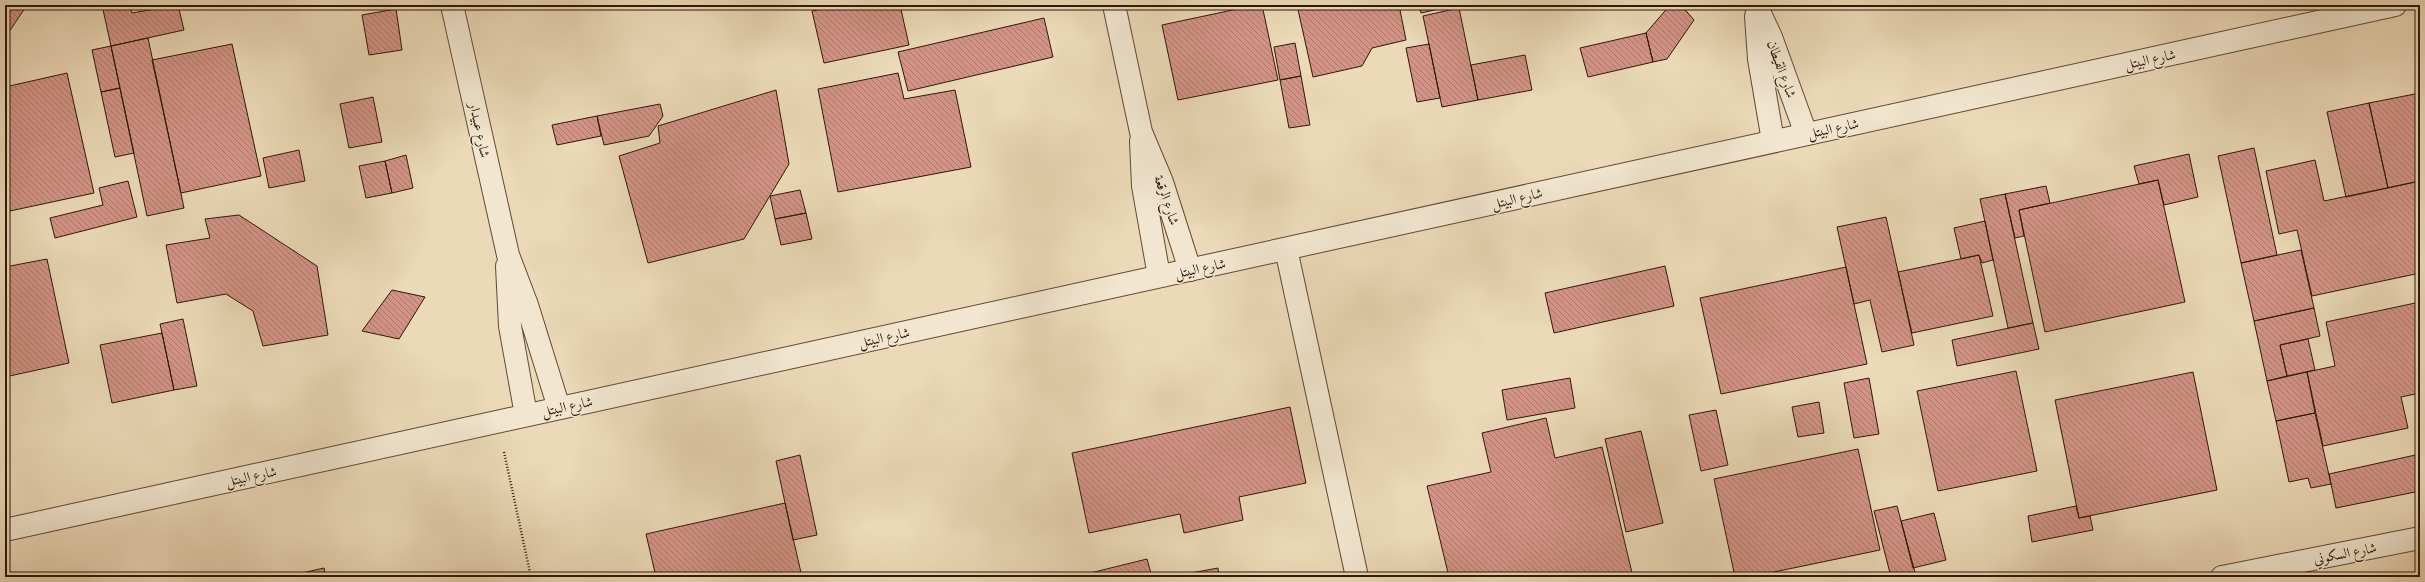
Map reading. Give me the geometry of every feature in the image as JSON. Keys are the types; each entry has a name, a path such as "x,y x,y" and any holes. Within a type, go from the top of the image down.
{"street":[{"name":"شارع عبيدار","path":"452,5 508,255 527,305 559,408"},
{"name":"شارع الرقعة","path":"1114,5 1141,132 1143,186 1159,276"},
{"name":"شارع القيطان","path":"1773,142 1759,58 1756,5 1778,55 1806,134"},
{"name":"شارع البيتل","path":"5,530 1159,276 1286,250 2396,5"},
{"name":"شارع الرقعة","path":"1141,132 1162,182 1190,270"},
{"path":"1286,250 1358,577"},
{"name":"شارع عبيدار","path":"508,255 510,326 526,416"},
{"name":"شارع السكوني","path":"2222,577 2420,538"}],"path":[{"path":"498,422 530,577"}],"building":[{"path":"5,5 27,5 5,38"},
{"path":"102,5 130,5 132,13 178,5 184,30 111,46"},
{"path":"841,5 900,5 909,45 824,63 812,11"},
{"path":"1262,5 1278,80 1178,100 1162,25"},
{"path":"1297,5 1399,5 1406,40 1372,48 1362,66 1313,77"},
{"path":"1419,5 1442,5 1443,8 1421,13"},
{"path":"1670,5 1681,5 1694,20 1667,59 1653,62 1646,33"},
{"path":"1459,8 1478,100 1442,107 1423,16"},
{"path":"396,9 402,50 369,55 362,15"},
{"path":"1044,18 1053,57 908,91 898,52"},
{"path":"1646,33 1653,62 1588,77 1580,48"},
{"path":"148,38 184,208 147,216 111,46"},
{"path":"1295,43 1301,76 1280,80 1274,47"},
{"path":"232,44 261,176 181,193 152,60"},
{"path":"1429,44 1440,98 1417,102 1406,48"},
{"path":"111,46 120,88 101,92 92,50"},
{"path":"1525,55 1532,90 1478,100 1471,65"},
{"path":"67,73 94,193 10,211 5,190 5,87"},
{"path":"898,73 904,99 955,90 971,167 838,192 818,89"},
{"path":"1301,76 1310,125 1289,128 1280,80"},
{"path":"120,88 134,153 115,157 101,92"},
{"path":"776,90 789,164 744,239 648,263 619,156 660,143 658,126"},
{"path":"2420,93 2420,181 2388,188 2369,103"},
{"path":"373,97 382,142 349,148 340,104"},
{"path":"2369,103 2388,188 2346,197 2327,112"},
{"path":"660,104 663,116 649,136 604,145 597,116"},
{"path":"597,116 601,136 557,145 552,125"},
{"path":"2254,148 2277,255 2241,263 2218,156"},
{"path":"299,150 305,181 269,188 263,158"},
{"path":"2189,154 2198,197 2164,205 2158,180 2139,184 2134,166"},
{"path":"406,155 413,188 392,193 385,161"},
{"path":"2315,160 2324,201 2420,181 2420,273 2312,296 2297,230 2279,234 2266,171"},
{"path":"385,161 392,193 366,198 359,166"},
{"path":"2158,180 2185,302 2045,332 2019,210"},
{"path":"128,181 137,217 55,238 50,218 103,205 99,188"},
{"path":"2046,186 2050,203 2019,210 2024,236 2015,238 2005,194"},
{"path":"800,190 806,213 775,219 770,196"},
{"path":"2005,194 2033,323 2008,328 1980,199"},
{"path":"806,213 812,239 781,245 775,219"},
{"path":"239,215 317,266 328,335 263,346 253,311 226,294 177,303 166,245 210,238 205,219"},
{"path":"1886,217 1914,345 1882,352 1870,300 1854,304 1837,227"},
{"path":"1985,221 1993,260 1982,263 1979,255 1961,259 1954,228"},
{"path":"2301,250 2314,308 2254,321 2241,263"},
{"path":"1979,255 1993,316 1912,333 1898,272"},
{"path":"47,259 69,363 5,377 5,267"},
{"path":"1665,266 1674,306 1554,333 1545,293"},
{"path":"1846,267 1867,364 1721,394 1700,298"},
{"path":"392,290 425,297 399,339 362,331"},
{"path":"2420,302 2420,393 2401,397 2408,428 2323,446 2307,372 2335,366 2326,322"},
{"path":"2314,308 2320,336 2280,345 2287,376 2267,381 2254,321"},
{"path":"183,319 197,386 174,390 160,324"},
{"path":"2033,323 2039,349 1957,366 1952,340"},
{"path":"162,333 174,390 112,403 100,345"},
{"path":"2308,339 2315,370 2287,376 2280,345"},
{"path":"2016,371 2037,471 1938,491 1917,391"},
{"path":"2193,372 2217,490 2079,518 2055,400"},
{"path":"2307,372 2315,413 2276,421 2267,381"},
{"path":"1570,378 1575,408 1507,420 1502,390"},
{"path":"1869,378 1879,434 1854,438 1844,383"},
{"path":"1819,402 1824,433 1798,437 1792,407"},
{"path":"1290,407 1306,483 1239,497 1243,520 1184,533 1180,514 1089,533 1072,453"},
{"path":"1716,410 1728,465 1701,471 1689,415"},
{"path":"2315,413 2331,484 2311,488 2308,478 2289,482 2276,421"},
{"path":"1546,418 1555,458 1602,447 1633,577 1449,577 1427,486 1491,472 1482,433"},
{"path":"1641,431 1663,523 1626,532 1605,439"},
{"path":"1858,449 1880,550 1750,577 1735,577 1714,479"},
{"path":"2420,454 2420,491 2336,508 2329,474"},
{"path":"800,455 817,535 793,540 776,461"},
{"path":"785,503 802,577 656,577 646,534"},
{"path":"1897,506 1916,576 1891,577 1874,511"},
{"path":"2076,506 2079,518 2090,516 2093,530 2032,542 2028,516"},
{"path":"1934,513 1946,560 1913,568 1901,521"},
{"path":"1147,559 1152,577 1074,577"},
{"path":"324,568 326,577 284,577"},
{"path":"1218,568 1219,577 1175,576"}]}
